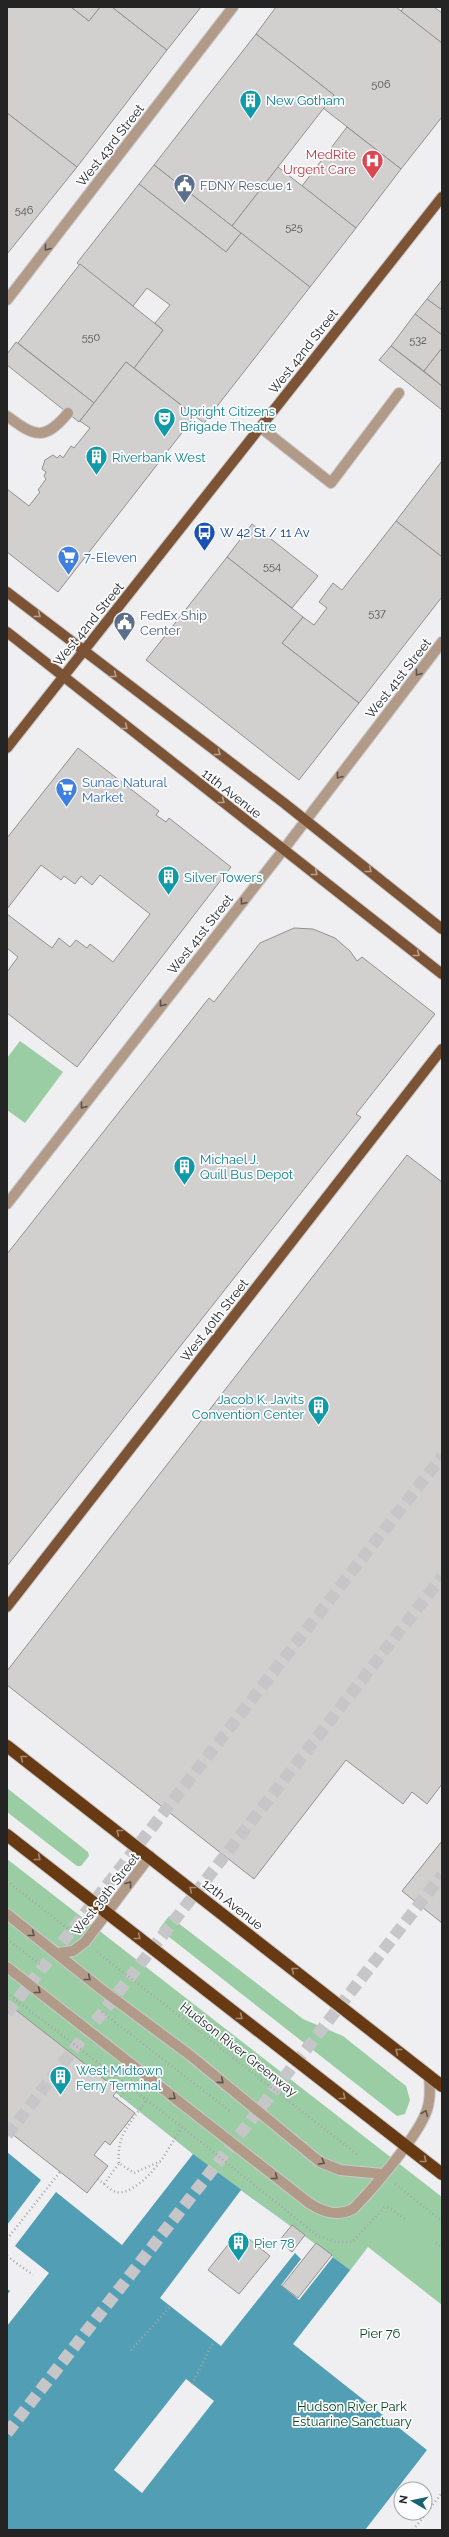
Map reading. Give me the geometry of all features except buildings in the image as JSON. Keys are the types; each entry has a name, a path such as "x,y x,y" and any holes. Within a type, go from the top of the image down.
{"highway":[{"name":"12th Avenue","path":"7,1746 150,1856 442,2086"},
{"path":"7,1835 108,1912 442,2174"}],"main road":[{"name":"West 42nd Street","path":"7,748 62,676 442,197"},
{"name":"11th Avenue","path":"7,592 306,820 442,929"},
{"name":"11th Avenue","path":"7,632 442,974"},
{"name":"West 40th Street","path":"7,1607 442,1048"}],"street":[{"name":"West 43rd Street","path":"7,300 234,7"},
{"path":"260,427 331,483 399,393"},
{"path":"7,416 27,430 40,433 55,428 68,413"},
{"name":"West 41st Street","path":"7,1204 284,849 442,642"},
{"name":"West 39th Street","path":"58,1954 67,1953 80,1947 150,1856"},
{"path":"7,1914 101,1989 191,2056 320,2162 340,2170 383,2174"},
{"path":"7,1967 317,2208 334,2214 344,2214 353,2210 406,2146 425,2115 430,2090 429,2076"}],"path":[{"path":"7,1881 67,1928"},
{"path":"7,1939 42,1966"},
{"name":"Hudson River Greenway","path":"102,1955 364,2160"},
{"path":"7,1993 132,2088 117,2098"},
{"path":"96,2007 238,2117"},
{"path":"104,2184 119,2164 118,2148 122,2135 147,2100"},
{"path":"98,2179 116,2192 124,2192 151,2176 182,2127"},
{"path":"119,2164 134,2173 148,2169 161,2161"},
{"path":"7,2239 60,2172"},
{"path":"392,2181 442,2221"},
{"path":"436,2243 442,2247"},
{"path":"7,2256 33,2275"},
{"path":"131,2350 171,2306"},
{"path":"192,2384 214,2341"},
{"path":"413,2530 442,2493"}],"green space":[{"path":"20,1041 63,1072 25,1123 7,1110 7,1058"},
{"path":"7,1788 88,1852 89,1856 81,1866 77,1866 7,1812"},
{"name":"Hudson River Park Estuarine Sanctuary","path":"7,1859 442,2197 442,2530 151,2530 333,2257 217,2172 7,2449"},
{"path":"169,1916 303,2019 343,2036 406,2086 410,2100 405,2114 397,2116 159,1929"}],"water":[{"path":"7,2006 193,2154 350,2270 367,2249 442,2307 442,2530 7,2530"}],"pier":[{"path":"7,2006 193,2154 122,2245 56,2192 15,2246 49,2273 7,2326 7,2295 10,2291 7,2289 7,2225 41,2180 7,2152"},
{"path":"241,2190 333,2257 299,2300 281,2285 301,2259 295,2253 221,2346 160,2298"},
{"name":"Pier 76","path":"368,2247 442,2305 442,2530 365,2530 393,2494 393,2521 433,2521 433,2481 403,2481 427,2450 293,2344"},
{"path":"186,2379 214,2401 142,2493 114,2470"}],"tunnel":[{"path":"7,2013 442,1456"},
{"path":"7,2135 442,1577"},
{"path":"7,2433 442,1875"}],"place":[{"name":"New Gotham","path":"251,120"},
{"name":"MedRite Urgent Care","path":"372,180"},
{"name":"FDNY Rescue 1","path":"185,204"},
{"name":"Upright Citizens Brigade Theatre","path":"165,438"},
{"name":"Riverbank West","path":"96,476"},
{"name":"W 42 St / 11 Av","path":"204,552"},
{"name":"7-Eleven","path":"68,576"},
{"name":"FedEx Ship Center","path":"124,642"},
{"name":"Sunac Natural Market","path":"66,808"},
{"name":"Silver Towers","path":"168,896"},
{"name":"Michael J. Quill Bus Depot","path":"184,1186"},
{"name":"Jacob K. Javits Convention Center","path":"319,1426"},
{"name":"West Midtown Ferry Terminal","path":"61,2096"},
{"name":"Pier 78","path":"239,2262"}]}
